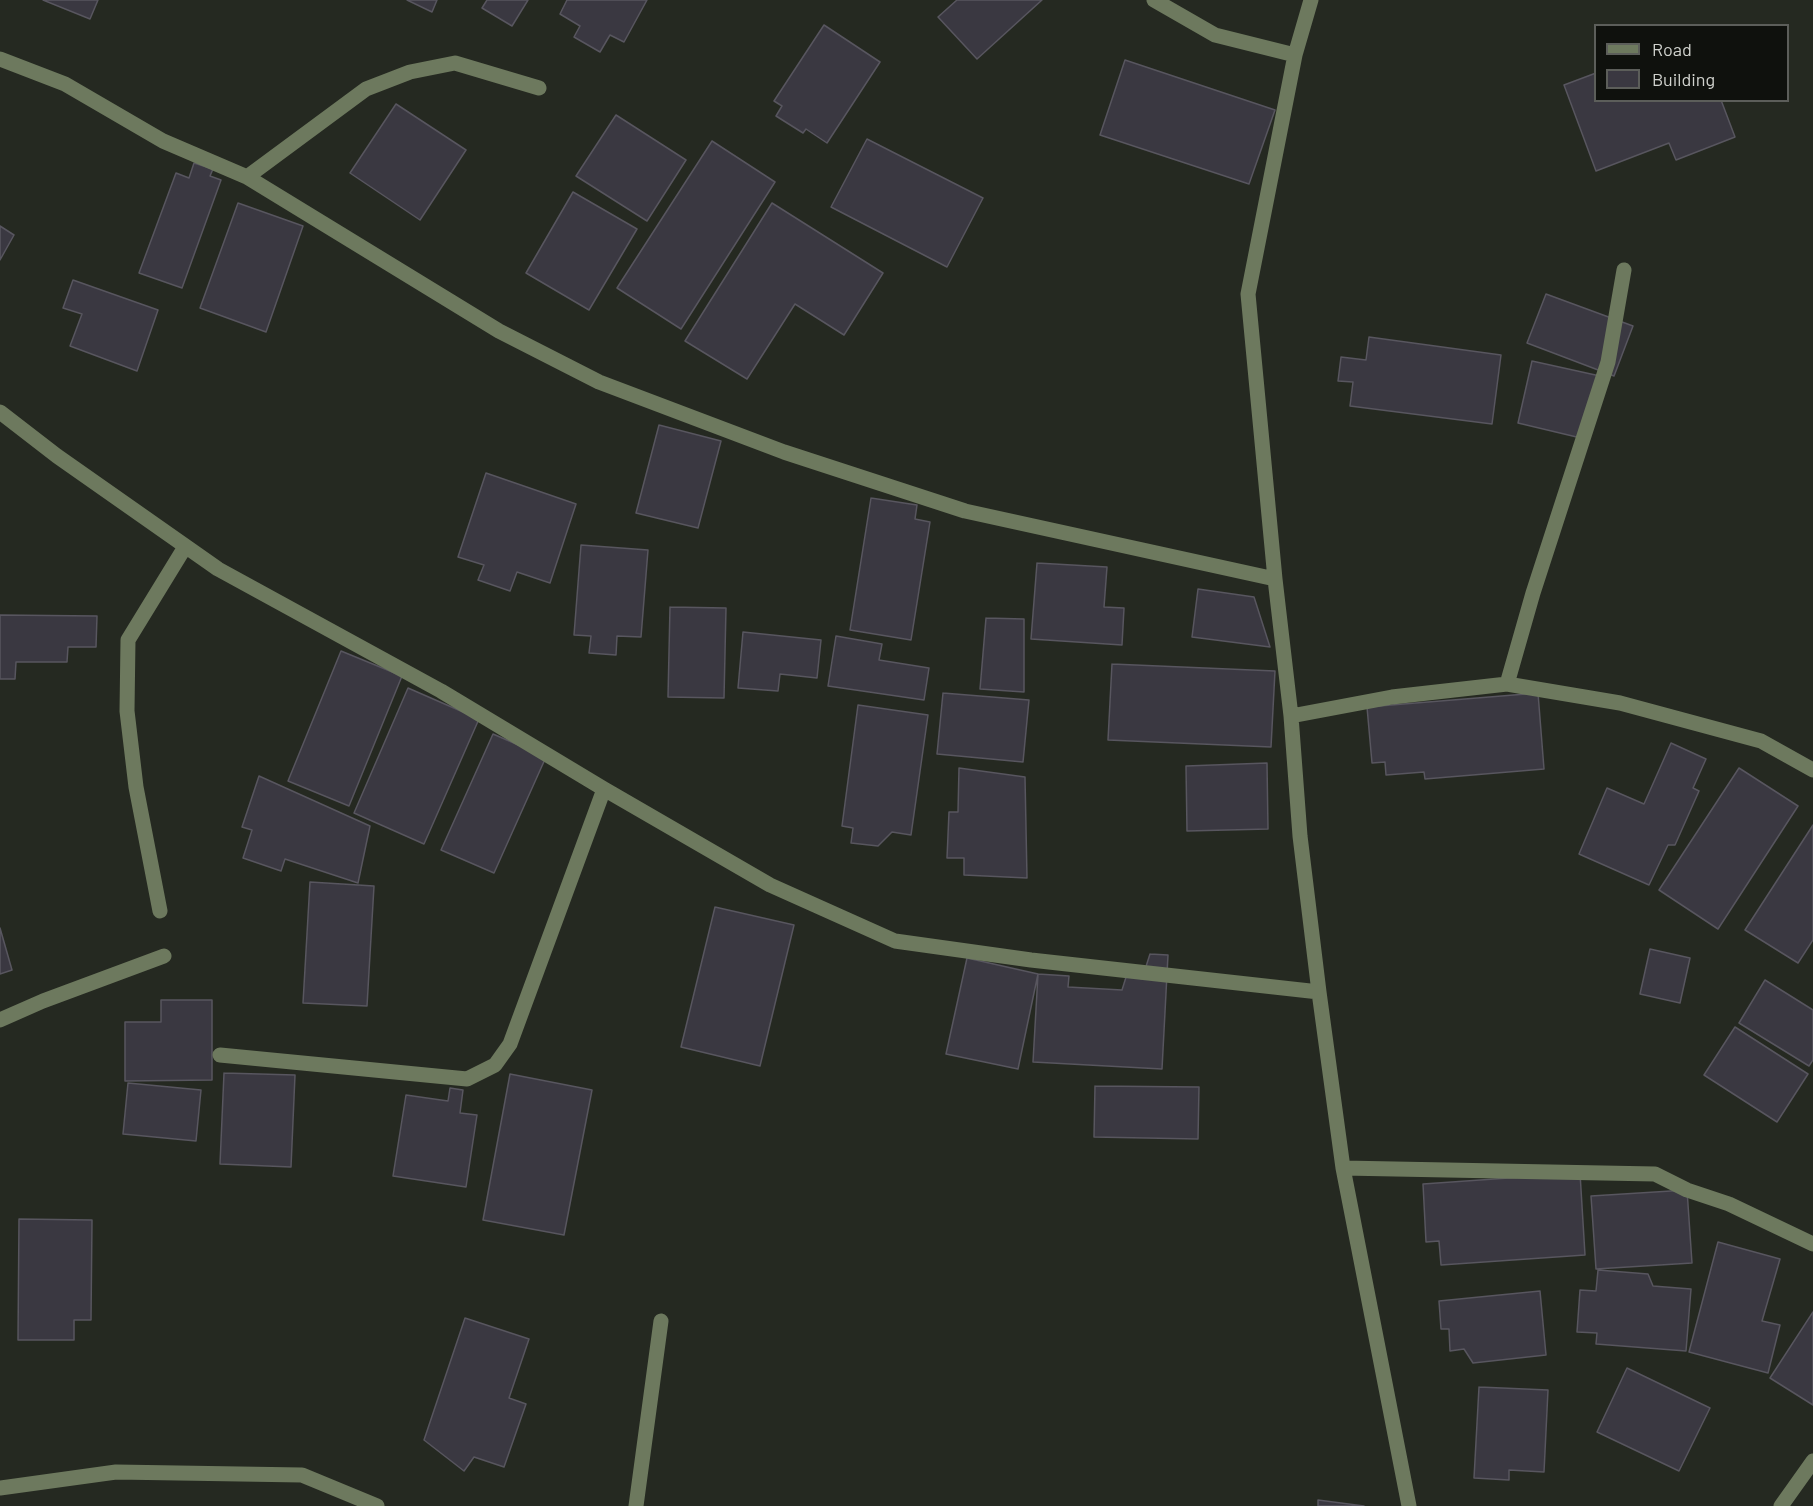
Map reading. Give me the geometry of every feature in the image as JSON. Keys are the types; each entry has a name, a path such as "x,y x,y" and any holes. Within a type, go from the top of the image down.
{"street":[{"path":"1154,0 1215,35 1295,54"},
{"path":"1311,0 1295,54 1248,294 1275,579 1291,716 1300,836 1319,992 1343,1168 1409,1506"},
{"path":"0,59 65,84 163,141 247,177 499,332 599,381 784,453 965,511 1275,579"},
{"path":"247,177 366,89 410,72 455,63 539,87"},
{"path":"1507,684 1533,593 1608,362 1624,270"},
{"path":"0,412 57,456 218,569 441,691 770,885 895,941 1030,960 1319,992"},
{"path":"160,911 136,787 127,711 128,640 185,547"},
{"path":"1291,716 1392,697 1507,684 1620,703 1761,741 1813,770"},
{"path":"220,1055 467,1079 495,1065 510,1044 604,789"},
{"path":"0,1020 44,1000 164,956"},
{"path":"1343,1168 1655,1174 1687,1190 1729,1204 1813,1244"},
{"path":"636,1506 661,1321"},
{"path":"1781,1506 1813,1461"},
{"path":"0,1488 116,1472 302,1475 377,1506"}],"building":[{"path":"43,0 98,0 90,19"},
{"path":"407,0 437,0 432,12"},
{"path":"487,0 528,0 512,26 482,8"},
{"path":"567,0 647,0 624,42 610,35 600,52 574,37 580,26 560,14"},
{"path":"957,0 1042,0 977,59 938,17"},
{"path":"824,25 880,62 827,143 806,129 803,133 776,116 782,106 774,101"},
{"path":"1125,60 1275,110 1249,184 1100,135"},
{"path":"1594,74 1594,102 1722,102 1735,137 1676,160 1669,143 1596,171 1564,85"},
{"path":"396,104 466,150 420,220 350,173"},
{"path":"616,115 686,160 647,221 576,176"},
{"path":"867,139 983,198 947,267 831,207"},
{"path":"712,141 775,182 681,329 617,288"},
{"path":"194,163 213,169 210,176 221,180 182,288 139,273 176,173 189,178"},
{"path":"573,192 637,229 589,310 526,273"},
{"path":"238,203 303,226 266,332 200,308"},
{"path":"772,203 883,273 844,335 795,304 747,379 685,341"},
{"path":"0,226 14,235 0,260"},
{"path":"73,280 158,310 137,371 70,346 82,314 63,308"},
{"path":"1546,294 1633,326 1614,376 1527,343"},
{"path":"1369,337 1501,355 1492,424 1350,406 1353,382 1338,381 1341,357 1366,360"},
{"path":"1532,361 1600,376 1585,439 1518,423"},
{"path":"659,425 721,441 698,528 636,513"},
{"path":"486,473 576,504 550,583 517,572 510,591 478,580 484,565 458,557"},
{"path":"871,498 917,505 915,519 930,522 911,640 850,630"},
{"path":"581,545 648,550 641,637 617,636 616,655 589,653 591,636 574,635"},
{"path":"1037,563 1107,567 1104,607 1124,608 1122,645 1031,639"},
{"path":"1198,589 1254,597 1270,647 1192,637"},
{"path":"670,607 726,608 724,698 668,697"},
{"path":"0,615 97,616 96,647 68,647 67,662 16,662 15,679 0,679"},
{"path":"986,618 1024,619 1024,692 980,689"},
{"path":"743,632 821,640 817,678 780,674 778,691 738,688"},
{"path":"836,636 882,644 879,660 929,668 924,700 828,686"},
{"path":"341,651 402,676 349,806 288,781"},
{"path":"1112,664 1275,671 1271,747 1108,740"},
{"path":"408,688 479,719 424,844 354,813"},
{"path":"943,693 1029,700 1023,762 937,754"},
{"path":"1538,693 1544,769 1425,779 1424,772 1386,775 1385,762 1372,763 1367,707"},
{"path":"858,705 928,715 911,835 892,832 878,846 851,843 853,828 842,826"},
{"path":"493,734 546,757 494,873 441,850"},
{"path":"1671,743 1706,759 1693,788 1699,791 1675,845 1668,845 1649,885 1579,854 1607,788 1644,804"},
{"path":"1267,763 1268,829 1187,831 1186,766"},
{"path":"959,768 1025,777 1027,878 964,875 964,858 947,858 949,812 958,812"},
{"path":"1739,768 1798,806 1718,929 1659,890"},
{"path":"259,776 370,826 358,883 285,859 281,871 243,858 252,830 242,827"},
{"path":"1813,825 1813,940 1798,963 1745,930"},
{"path":"310,882 374,886 367,1006 303,1003"},
{"path":"715,907 794,925 760,1066 681,1047"},
{"path":"0,928 12,970 0,974"},
{"path":"1650,949 1690,958 1680,1003 1640,994"},
{"path":"1150,954 1168,955 1162,1069 1033,1062 1038,974 1069,976 1068,987 1122,990 1127,974 1142,979"},
{"path":"967,958 1038,974 1018,1069 946,1054"},
{"path":"1765,980 1813,1010 1813,1060 1809,1066 1739,1023"},
{"path":"161,1000 212,1000 212,1080 125,1081 125,1022 161,1022"},
{"path":"1735,1027 1808,1074 1777,1122 1704,1075"},
{"path":"224,1073 295,1075 291,1167 220,1164"},
{"path":"510,1074 592,1090 564,1235 483,1220"},
{"path":"128,1083 201,1090 196,1141 123,1134"},
{"path":"1095,1086 1199,1087 1198,1139 1094,1137"},
{"path":"450,1088 463,1090 460,1113 477,1115 466,1187 393,1176 406,1095 448,1101"},
{"path":"1580,1173 1585,1255 1441,1265 1439,1241 1426,1242 1423,1184"},
{"path":"1687,1190 1692,1263 1596,1269 1591,1196"},
{"path":"19,1219 92,1220 91,1320 74,1320 74,1340 18,1340"},
{"path":"1718,1242 1780,1259 1762,1321 1780,1325 1768,1373 1689,1352"},
{"path":"1598,1270 1648,1274 1653,1286 1691,1289 1686,1351 1596,1344 1597,1333 1577,1332 1580,1290 1596,1291"},
{"path":"1540,1291 1546,1355 1473,1363 1464,1349 1450,1351 1449,1329 1441,1329 1439,1301"},
{"path":"1813,1312 1813,1405 1770,1378"},
{"path":"465,1318 529,1339 509,1398 526,1404 504,1467 474,1457 464,1471 424,1440"},
{"path":"1627,1368 1710,1408 1679,1471 1597,1432"},
{"path":"1479,1387 1548,1390 1544,1472 1509,1470 1509,1480 1474,1478"},
{"path":"1318,1500 1364,1506 1318,1506"}]}
